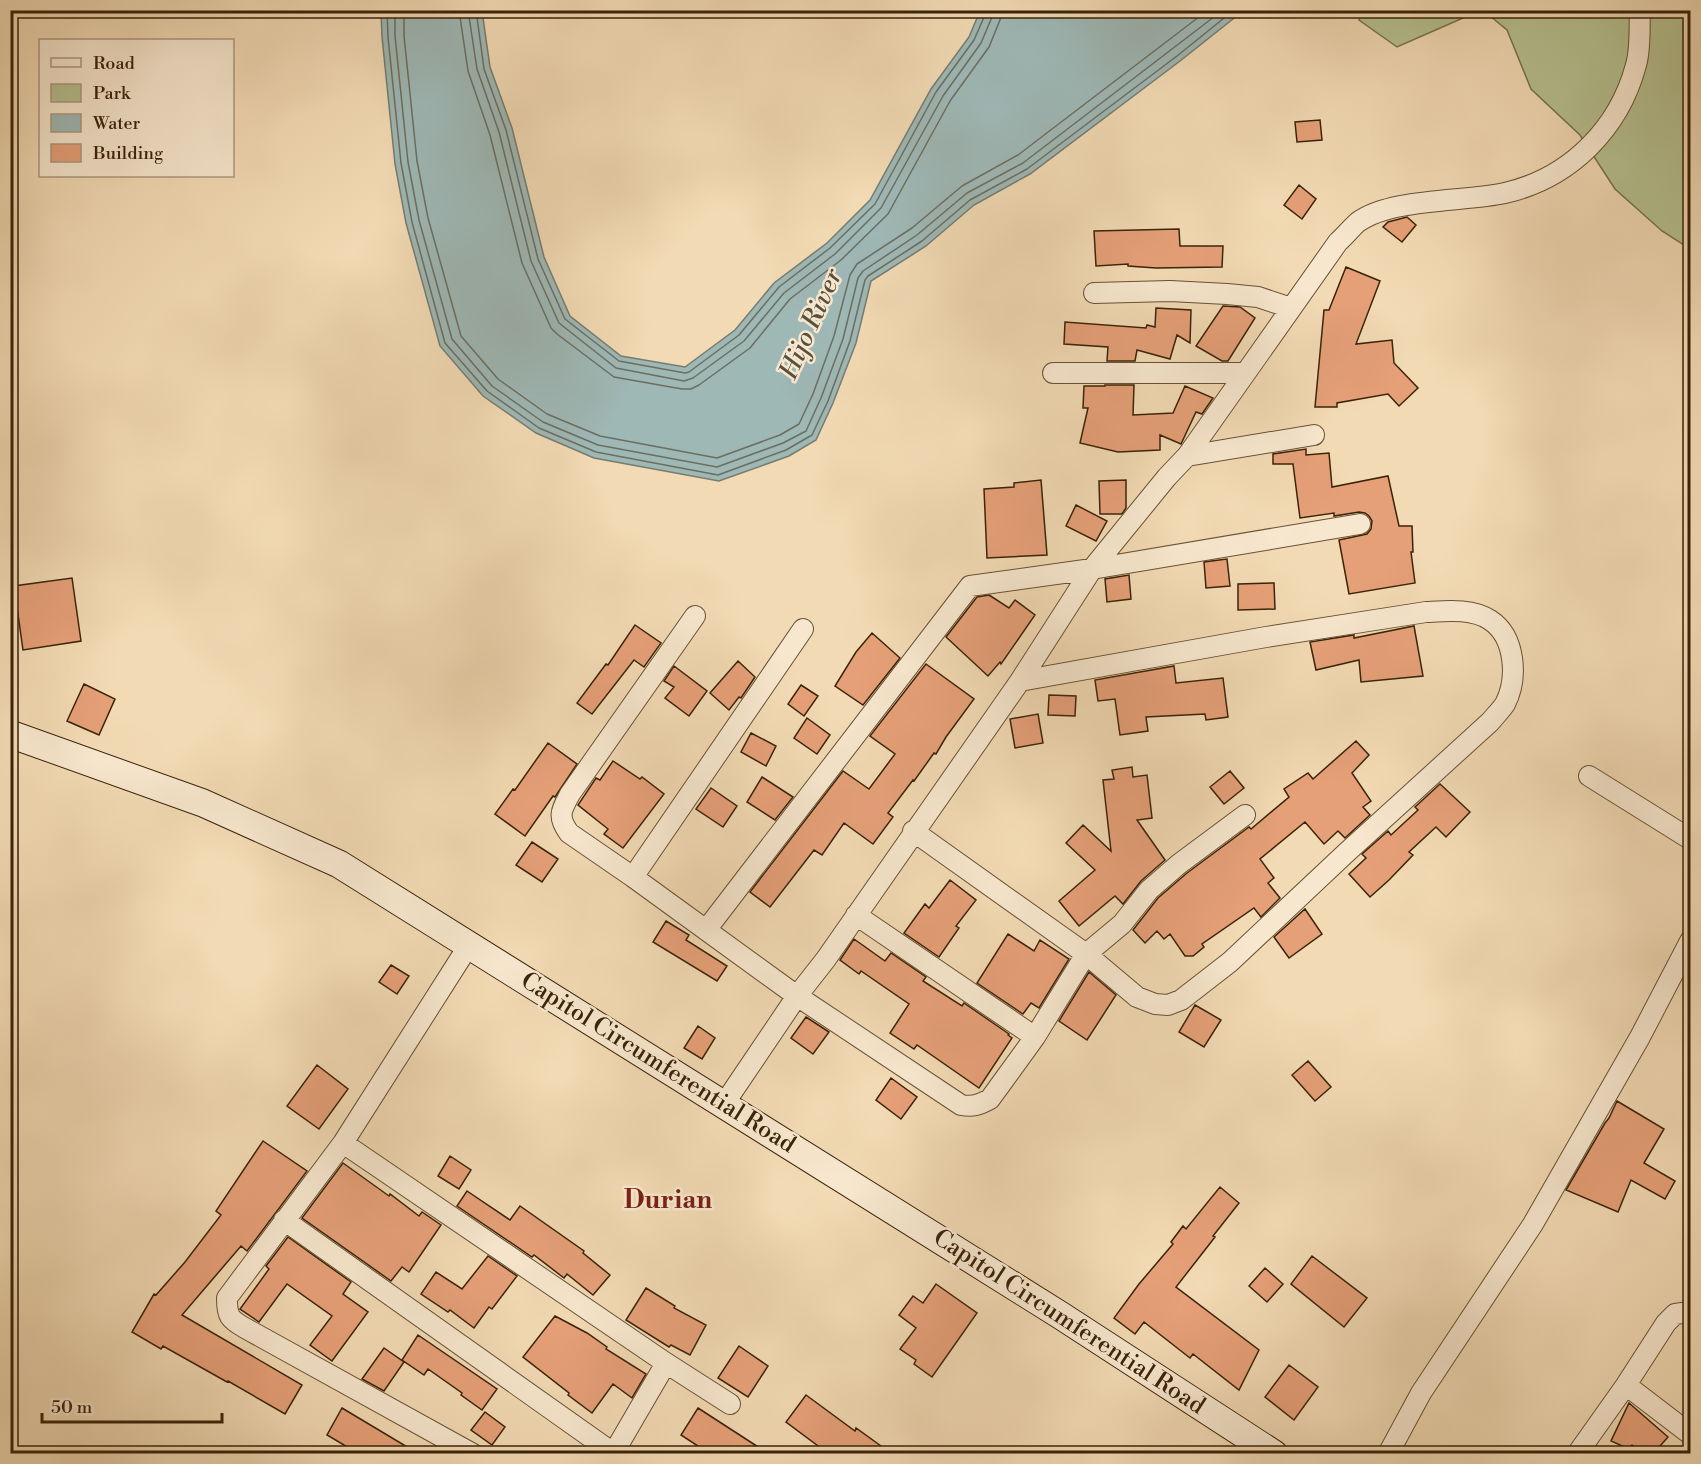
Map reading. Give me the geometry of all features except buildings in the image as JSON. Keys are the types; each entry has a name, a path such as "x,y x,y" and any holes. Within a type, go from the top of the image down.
{"main road":[{"name":"Capitol Circumferential Road","path":"10,734 203,803 339,864 1060,1315 1274,1454"}],"street":[{"path":"724,1104 797,996 826,959 913,831 1020,681 1092,569 1187,456 1338,242 1358,222 1378,212 1398,207 1504,193 1533,184 1563,168 1597,141 1621,105 1636,64 1640,10"},
{"path":"1094,293 1170,291 1227,294 1258,297 1291,308"},
{"path":"1053,373 1245,373"},
{"path":"1187,456 1314,435"},
{"path":"706,930 970,586 1092,569 1360,524"},
{"path":"913,831 1086,954 1137,997 1155,1004 1168,1005 1181,1000 1230,962 1490,722 1504,705 1512,684 1513,655 1502,633 1490,620 1470,612 1426,612 1266,637 1020,681"},
{"path":"695,616 570,794 561,810 561,823 569,833 797,996 961,1105 972,1107 990,1098 1035,1037 1086,954 1122,924 1149,890 1179,864 1245,815"},
{"path":"633,877 803,629"},
{"path":"1589,776 1690,839"},
{"path":"856,915 1035,1037"},
{"path":"1388,1454 1421,1393 1533,1224 1640,1037 1690,941"},
{"path":"469,945 343,1143 227,1298 227,1313 233,1321 473,1454"},
{"path":"343,1143 730,1404"},
{"path":"284,1220 613,1453 666,1363"},
{"path":"1577,1454 1666,1323 1675,1314 1690,1312"},
{"path":"1626,1385 1690,1434"}],"green space":[{"path":"1362,10 1479,11 1397,47 1359,20"},
{"path":"1484,11 1690,11 1690,249 1662,231 1615,189 1580,135 1531,89 1507,30"}],"water":[{"name":"Hijo River","path":"381,11 482,11 490,67 512,128 544,257 570,316 621,356 685,367 735,330 774,283 827,243 870,200 931,89 969,37 980,11 1243,11 1030,174 974,205 926,246 871,281 856,343 816,440 789,456 719,481 594,458 536,433 483,396 440,346 406,223 395,164"}],"district":[{"name":"Durian","path":"668,1200"}]}
